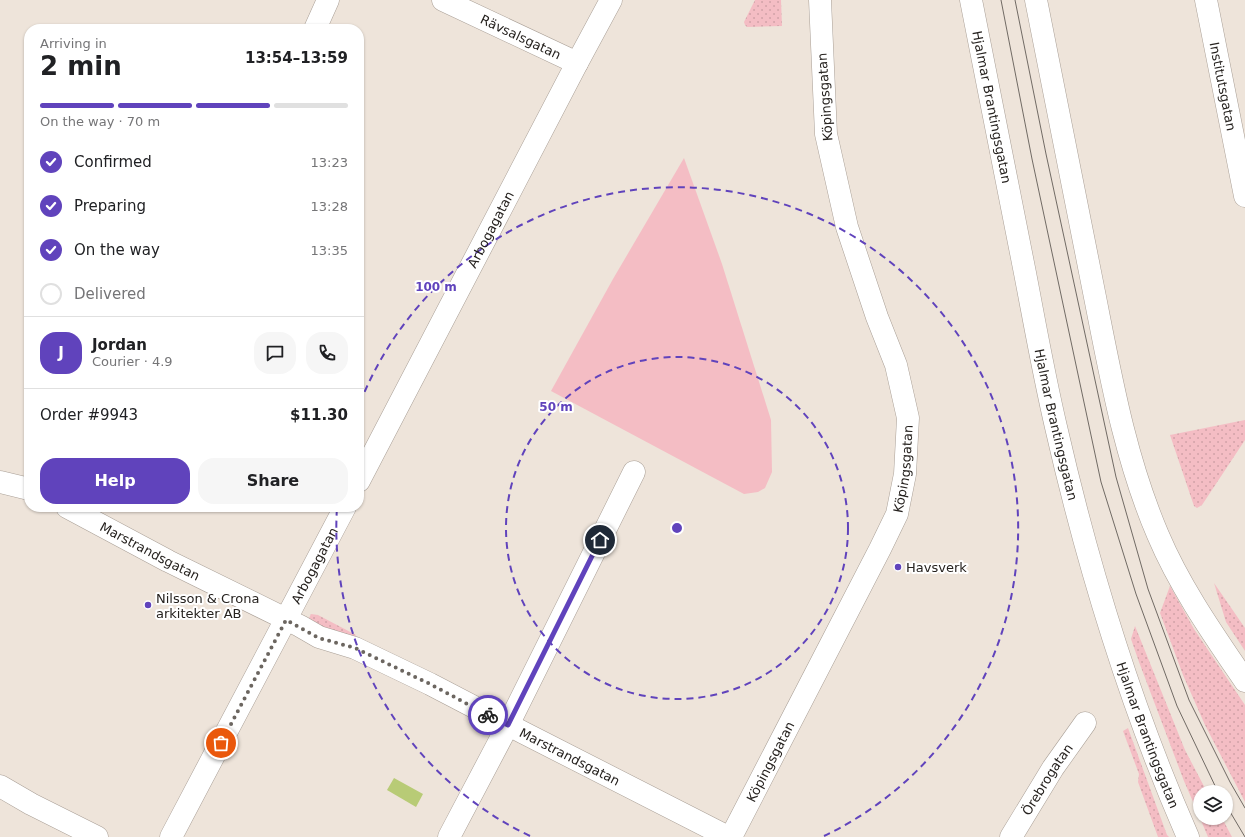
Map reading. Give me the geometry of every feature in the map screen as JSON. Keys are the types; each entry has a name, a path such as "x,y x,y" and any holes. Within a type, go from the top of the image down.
{"street":[{"path":"317,24 328,0"},
{"name":"Rävsalsgatan","path":"443,0 577,63"},
{"name":"Arbogagatan","path":"364,471 611,0"},
{"name":"Köpingsgatan","path":"731,837 897,514 905,474 908,418 898,371 847,227 826,134 820,0"},
{"name":"Hjalmar Brantingsgatan","path":"971,0 1056,426 1086,545 1135,703 1161,773 1188,837"},
{"path":"1036,0 1112,384 1131,463 1159,537 1184,587 1245,681"},
{"name":"Institutsgatan","path":"1206,0 1245,196"},
{"path":"449,837 508,725 634,472"},
{"path":"0,482 24,488"},
{"name":"Marstrandsgatan","path":"76,512 168,562 286,620 319,638 355,648 430,684 728,837"},
{"name":"Arbogagatan","path":"171,837 342,512"},
{"name":"Örebrogatan","path":"1011,837 1053,768 1085,723"},
{"path":"0,786 97,837"}],"shaded area":[{"path":"755,0 781,0 782,26 747,27 744,22"},
{"path":"684,158 722,264 771,420 772,472 765,488 758,492 744,494 551,391 613,279"},
{"path":"1245,420 1245,440 1202,505 1197,508 1194,506 1170,435"},
{"path":"1214,583 1245,628 1245,651 1226,622"},
{"path":"1170,586 1194,629 1245,705 1245,802 1205,725 1183,675 1160,613"},
{"path":"311,614 318,615 356,635 353,640 326,631 308,620"},
{"path":"1135,626 1185,750 1203,785 1193,785 1193,802 1184,781 1131,639"},
{"path":"1128,728 1169,837 1158,837 1138,782 1139,774 1123,731"},
{"path":"394,778 423,794 416,807 387,790"},
{"path":"1203,825 1226,825 1232,837 1208,837"}],"tram line":[{"path":"1001,0 1032,159 1101,482 1136,594 1177,706 1215,785"},
{"path":"1015,0 1046,154 1116,477 1148,589 1189,700 1230,782 1245,808"},
{"path":"1233,817 1245,837"}],"way so far":[{"path":"221,743 286,620 300,626 319,638 355,648 430,684 488,715"}],"place":[{"name":"Havsverk","path":"898,567"},
{"name":"Nilsson & Crona arkitekter AB","path":"148,605"}],"route":[{"path":"488,715 508,725 600,540"}]}
